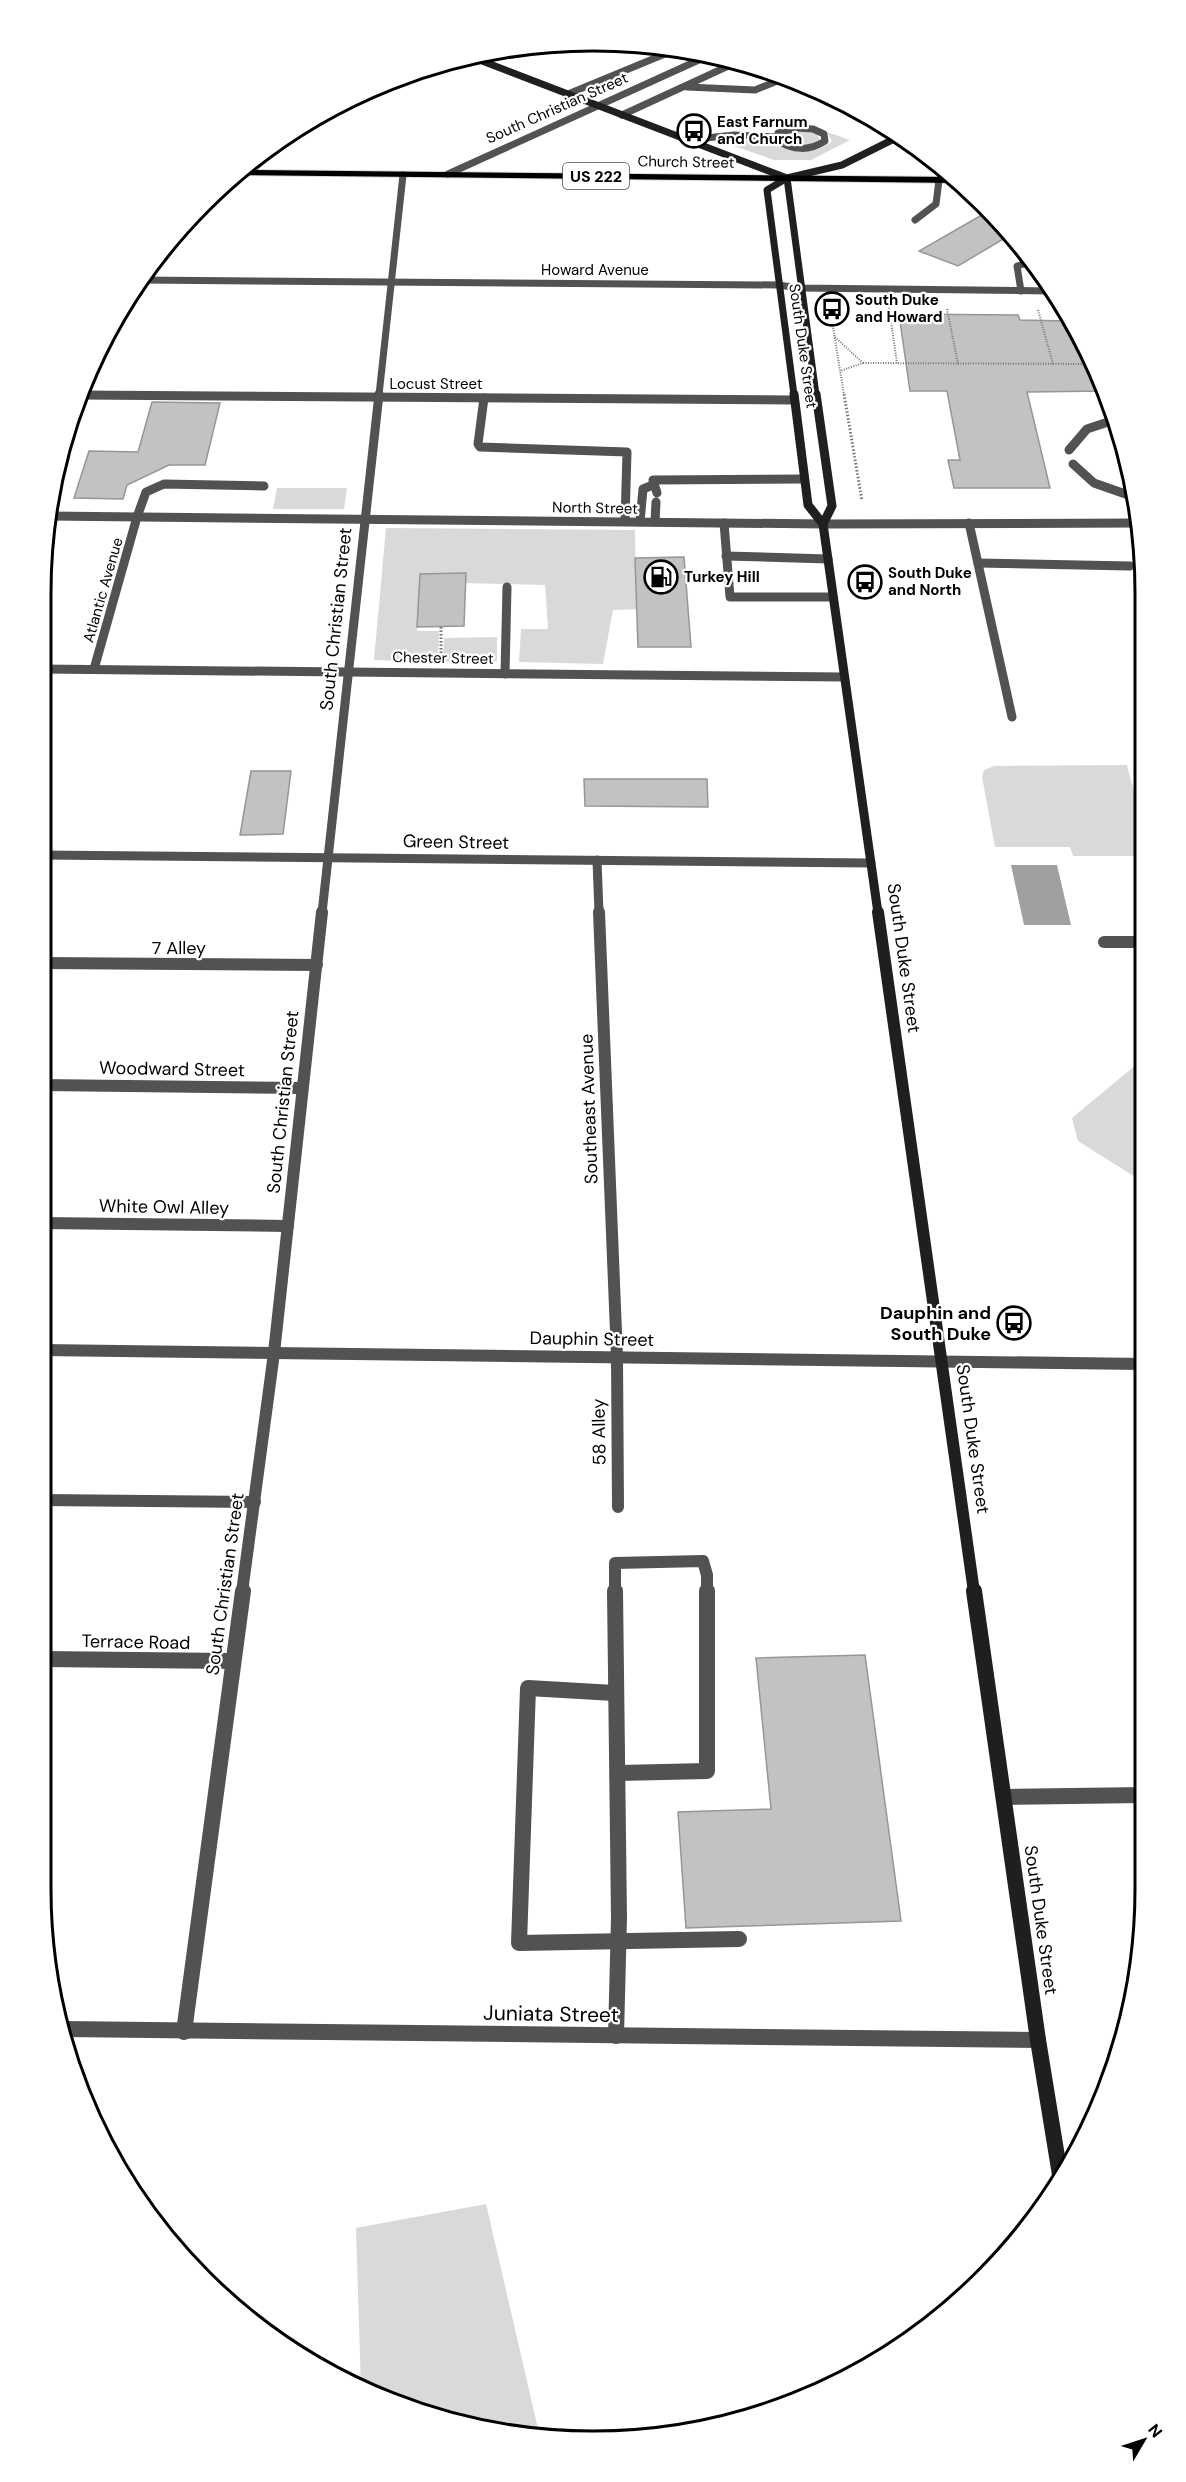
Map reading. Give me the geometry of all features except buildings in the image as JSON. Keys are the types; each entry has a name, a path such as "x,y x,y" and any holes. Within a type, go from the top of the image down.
{"highway":[{"name":"Church Street","path":"251,173 943,180"}],"main road":[{"path":"484,62 787,178 842,165 891,140"},
{"name":"South Duke Street","path":"823,524 832,506 800,288 787,178 767,190 804,479 808,505 823,524 1058,2167"}],"street":[{"path":"568,94 660,56"},
{"name":"South Christian Street","path":"448,174 697,61"},
{"path":"622,115 725,67"},
{"path":"682,87 755,90 773,82"},
{"path":"687,140 734,135 776,137 781,143 801,148 816,147 826,138 819,131 797,128 782,130 776,137"},
{"name":"South Christian Street","path":"184,2032 231,1661 274,1353 403,175"},
{"path":"915,220 936,204 939,180"},
{"path":"1021,291 1017,266 1024,264"},
{"name":"Howard Avenue","path":"151,280 778,285 800,288 1043,291"},
{"name":"Locust Street","path":"89,395 794,400"},
{"path":"484,398 478,444 480,447 623,450 627,452 625,521"},
{"path":"1069,450 1077,435 1089,426 1107,422"},
{"path":"1073,464 1089,481 1104,489 1126,495"},
{"path":"640,522 643,489 804,479"},
{"name":"Atlantic Avenue","path":"94,669 146,492 164,484 264,486"},
{"path":"655,490 655,522"},
{"name":"North Street","path":"57,516 823,524 1130,523"},
{"path":"724,523 730,597 833,597"},
{"path":"969,523 1012,717"},
{"path":"726,556 828,559"},
{"path":"751,557 752,568"},
{"path":"773,558 774,568"},
{"path":"978,563 1130,566"},
{"path":"776,585 778,597"},
{"path":"756,586 757,597"},
{"path":"505,674 507,587"},
{"name":"Chester Street","path":"51,669 844,677"},
{"name":"Green Street","path":"51,855 871,863"},
{"name":"Southeast Avenue","path":"597,860 617,1357"},
{"path":"1104,942 1135,942"},
{"name":"7 Alley","path":"51,963 317,965"},
{"name":"Woodward Street","path":"51,1085 302,1088"},
{"name":"White Owl Alley","path":"51,1223 288,1226"},
{"name":"Dauphin Street","path":"51,1350 1135,1364"},
{"name":"58 Alley","path":"617,1357 618,1507"},
{"path":"51,1500 255,1502"},
{"path":"616,2036 621,1943 619,1773 614,1693 615,1563 703,1561 707,1575 707,1772 619,1773"},
{"name":"Terrace Road","path":"51,1659 231,1661"},
{"path":"614,1693 528,1688 519,1943 621,1943 739,1939"},
{"path":"1004,1797 1135,1795"},
{"name":"Juniata Street","path":"69,2029 1038,2040"}],"path":[{"path":"829,298 864,510"},
{"path":"889,308 897,363"},
{"path":"946,309 958,364"},
{"path":"1038,309 1053,364"},
{"path":"835,337 863,363"},
{"path":"840,371 863,363 1084,364"}],"shaded area":[{"path":"805,130 817,134 820,142 794,146 782,140 787,132"},
{"path":"827,132 850,140 811,160 774,160 723,142 752,141 807,151 820,148 832,141"},
{"path":"277,488 347,488 344,509 273,509"},
{"path":"386,528 635,530 636,596 673,608 613,610 603,664 519,662 521,629 548,629 545,585 465,583 465,573 420,574 417,631 439,631 438,662 374,660"},
{"path":"497,637 497,661 443,662 444,638"},
{"path":"1127,765 1135,795 1135,856 1073,856 1070,847 995,847 982,777 984,770 994,766"},
{"path":"1011,865 1057,865 1071,925 1024,925"},
{"path":"1135,1066 1135,1177 1078,1141 1072,1118"},
{"path":"486,2204 538,2428 487,2421 453,2413 386,2390 361,2378 356,2228"}],"place":[{"name":"East Farnum and Church","path":"694,131"},
{"name":"South Duke and Howard","path":"832,309"},
{"name":"Turkey Hill","path":"661,577"},
{"name":"South Duke and North","path":"865,582"},
{"name":"Dauphin and South Duke","path":"1014,1323"}]}
